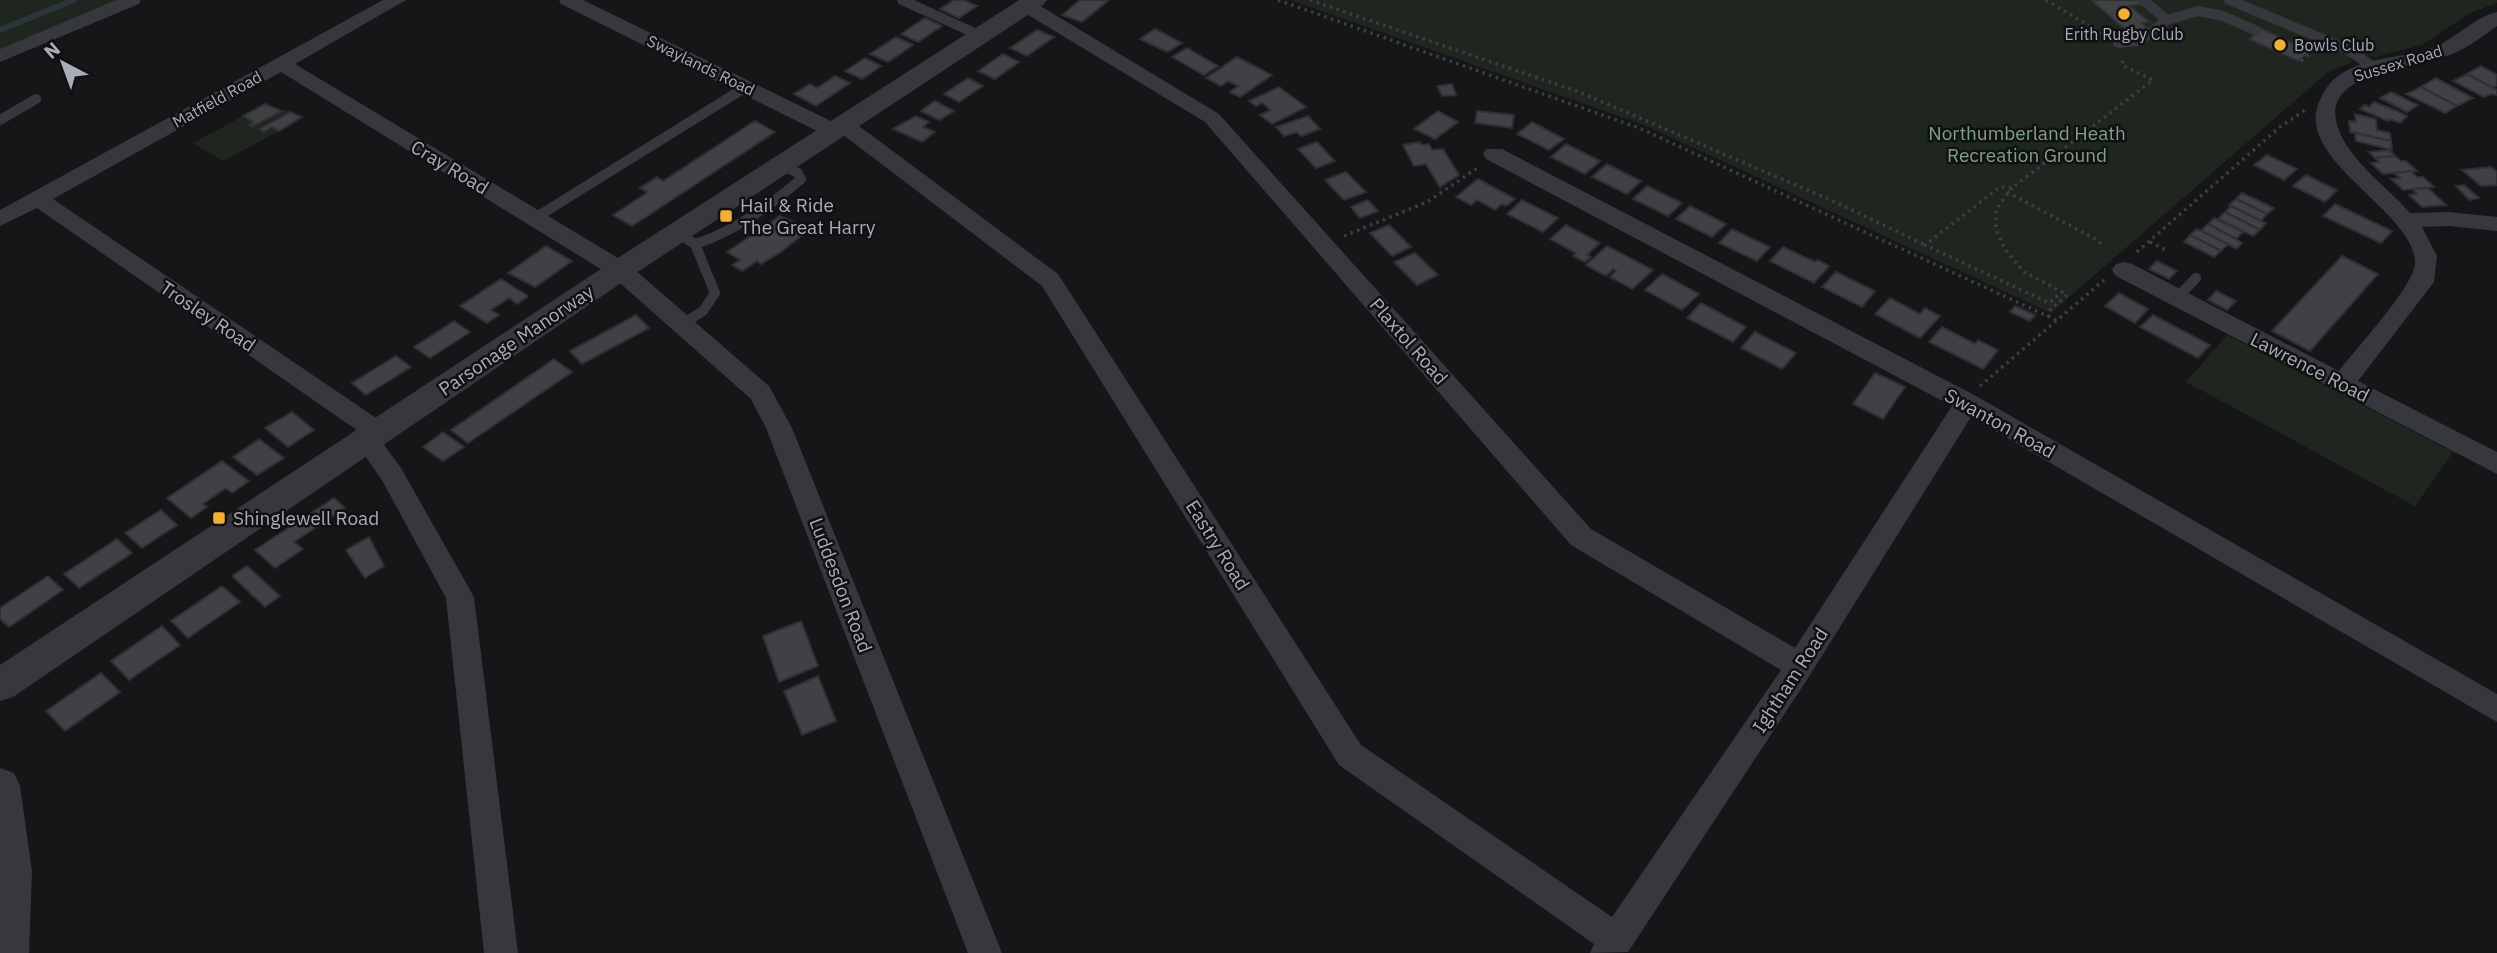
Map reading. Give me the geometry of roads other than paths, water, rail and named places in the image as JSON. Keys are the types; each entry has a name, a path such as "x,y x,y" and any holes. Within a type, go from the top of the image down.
{"street":[{"path":"0,56 132,0"},
{"name":"Matfield Road","path":"0,219 397,0"},
{"name":"Swaylands Road","path":"568,0 746,87 839,128"},
{"name":"Parsonage Manorway","path":"0,685 620,270 686,239 781,164 1031,3"},
{"name":"Plaxtol Road","path":"1031,3 1212,118 1581,537 1800,666"},
{"name":"Sussex Road","path":"2407,220 2339,152 2325,120 2326,102 2337,86 2354,74 2423,58 2448,49 2497,18"},
{"name":"Cray Road","path":"281,64 620,270"},
{"name":"Eastry Road","path":"839,128 1050,280 1350,755 1611,946"},
{"name":"Swanton Road","path":"1494,154 1967,403 2497,709"},
{"name":"Trosley Road","path":"37,198 374,437"},
{"path":"2407,220 2449,219 2497,224"},
{"path":"2342,384 2422,282 2427,267 2426,256 2420,239 2407,220"},
{"name":"Lawrence Road","path":"2121,268 2497,464"},
{"name":"Luddesdon Road","path":"620,270 760,393 779,428 985,953"},
{"name":"Ightham Road","path":"1611,946 1800,666 1967,403"},
{"path":"374,437 392,475 460,597 501,953"},
{"path":"0,786 8,953"}],"lane":[{"path":"902,0 979,35"},
{"path":"2143,0 2167,20"},
{"path":"2229,0 2345,48 2375,68"},
{"path":"2118,43 2139,41 2167,20 2198,11 2223,16 2257,31"},
{"path":"535,218 746,87"},
{"path":"0,120 36,99"},
{"path":"681,326 703,311 715,293 686,239"},
{"path":"2177,298 2196,278"}],"waterway":[{"path":"0,30 74,0"}],"place":[{"name":"Erith Rugby Club","path":"2124,14"},
{"name":"Bowls Club","path":"2280,45"},
{"name":"Hail & Ride The Great Harry","path":"726,216"},
{"name":"Shinglewell Road","path":"219,518"}],"park label":[{"name":"Northumberland Heath Recreation Ground","path":"2027,144"}]}
